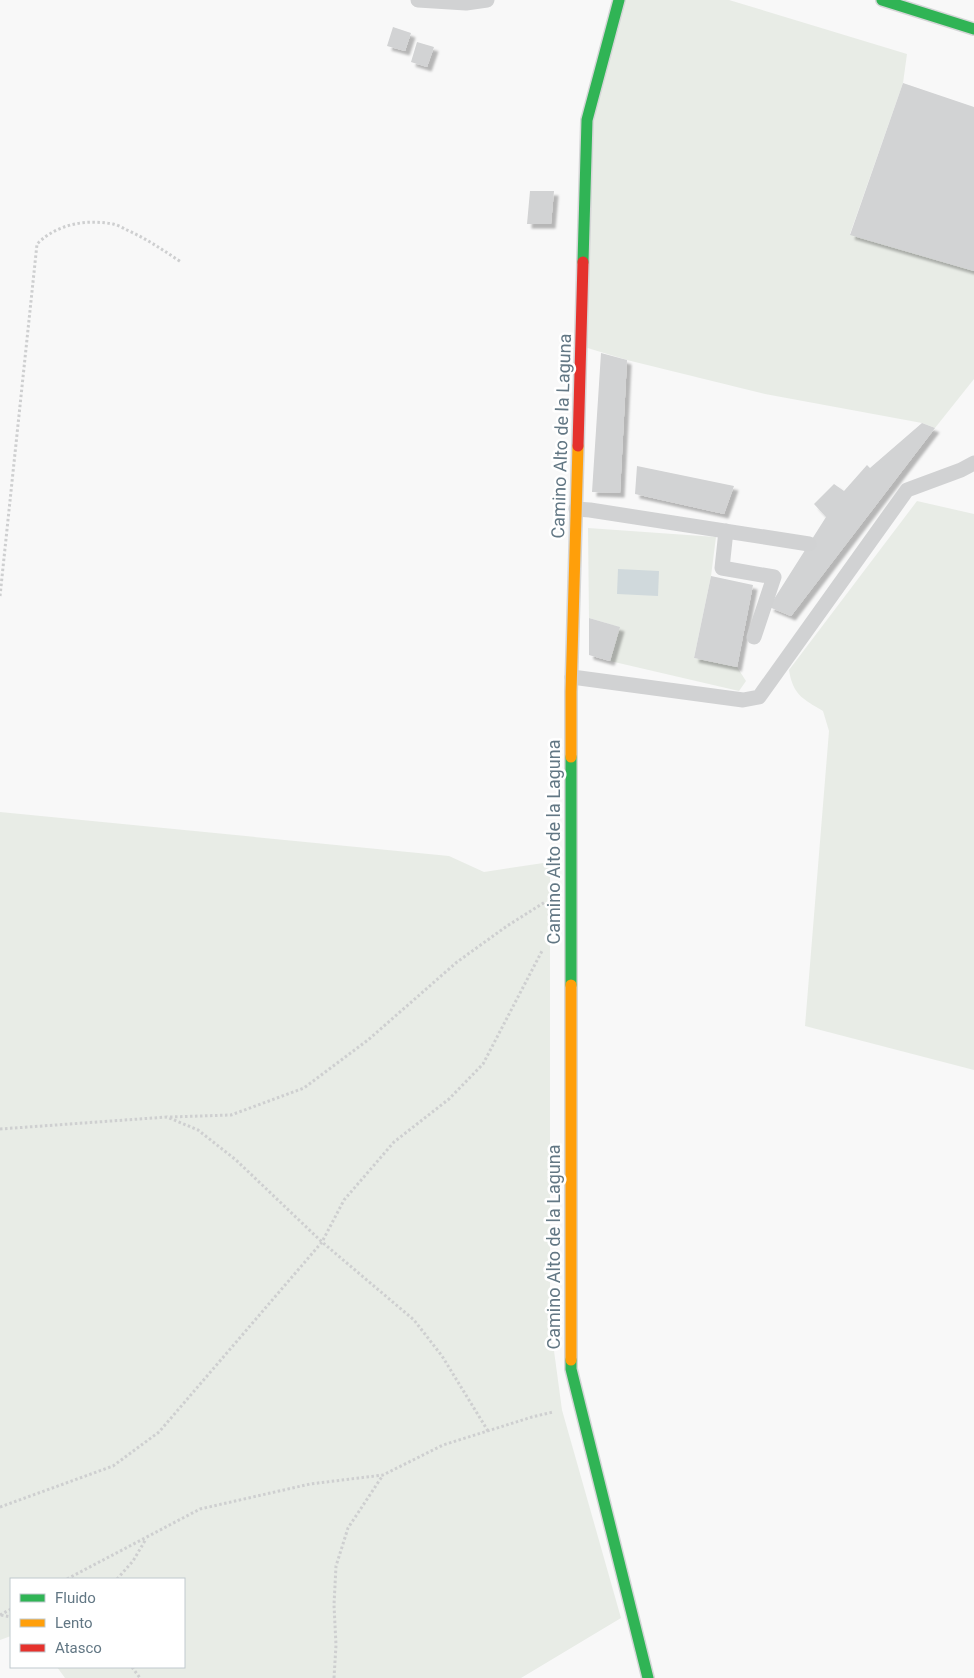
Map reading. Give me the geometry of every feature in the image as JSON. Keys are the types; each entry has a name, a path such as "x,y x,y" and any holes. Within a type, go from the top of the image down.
{"street":[{"name":"Camino Alto de la Laguna","path":"619,0 587,120 572,676 571,1369 648,1678"},
{"path":"882,0 974,30"}],"lane":[{"path":"418,0 466,3 487,0"},
{"path":"572,676 743,700 759,697 906,490 961,470 974,463"},
{"path":"576,509 809,544"},
{"path":"726,531 722,568 774,577 754,637"}],"path":[{"path":"0,596 37,244 47,234 64,225 88,222 114,224 151,241 181,262"},
{"path":"0,1129 167,1117 231,1115 304,1088 368,1040 457,962 507,926 571,886"},
{"path":"0,1507 113,1466 159,1432 322,1242 344,1200 394,1142 449,1099 483,1064 546,942"},
{"path":"167,1117 198,1130 236,1160 322,1242 414,1320 442,1356 488,1431"},
{"path":"69,1578 200,1509 310,1484 383,1475 443,1444 532,1417 580,1405"},
{"path":"334,1678 336,1566 348,1528 383,1475"},
{"path":"119,1578 133,1561 146,1538"}],"shaded area":[{"path":"624,0 729,0 907,54 903,83 850,234 974,271 974,379 935,428 922,423 765,394 627,360 581,346 587,120"},
{"path":"917,501 974,514 974,1070 805,1026 829,731 823,711 796,691 789,670"},
{"path":"588,528 716,537 711,576 694,658 737,667 746,681 739,691 610,661 619,627 589,618"},
{"path":"618,569 659,571 658,596 617,594"},
{"path":"0,812 449,856 484,872 550,862 550,1321 562,1410 621,1618 521,1678 65,1678 58,1668 185,1668 185,1578 10,1578 10,1636 0,1640"}],"building":[{"path":"393,27 411,33 405,51 387,46"},
{"path":"417,42 434,47 427,67 411,62"},
{"path":"903,83 974,107 974,271 850,235"},
{"path":"530,191 554,191 551,224 527,224"},
{"path":"601,353 627,360 620,493 592,492"},
{"path":"922,423 935,428 791,616 769,607 826,517 814,504 834,484 844,491 867,465 870,468"},
{"path":"637,466 734,486 724,514 635,494"},
{"path":"711,576 753,585 737,667 694,658"},
{"path":"589,618 620,627 610,661 589,655"}],"traffic: fast":[{"path":"583,262 587,120 619,0"},
{"path":"882,0 974,29"},
{"path":"571,757 571,985"},
{"path":"571,1360 571,1369 648,1678"}],"traffic: slow":[{"path":"571,757 578,446"},
{"path":"571,985 571,1360"}],"traffic: jam":[{"path":"578,446 583,262"}]}
